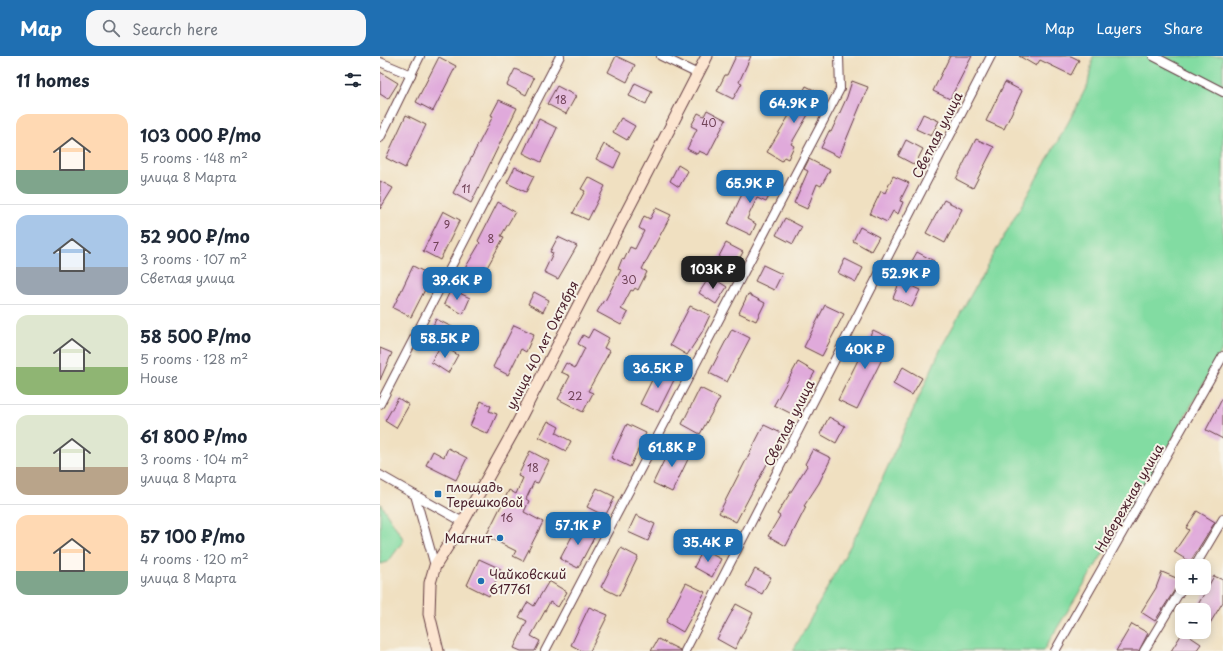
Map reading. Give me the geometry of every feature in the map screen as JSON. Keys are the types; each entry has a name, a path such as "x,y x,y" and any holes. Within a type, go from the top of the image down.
{"main road":[{"name":"улица 40 лет Октября","path":"438,651 429,614 430,582 435,566 463,522 513,432 707,56"}],"street":[{"path":"380,138 420,56"},
{"path":"380,404 560,56"},
{"path":"661,56 698,74"},
{"path":"544,651 840,89 839,56"},
{"name":"Светлая улица","path":"685,651 991,56"},
{"path":"1153,56 1223,92"},
{"path":"380,62 411,75"},
{"name":"Набережная улица","path":"1055,651 1223,356"},
{"path":"380,475 463,522"},
{"path":"415,495 435,566"},
{"path":"1199,559 1223,519"},
{"path":"1144,651 1178,595"}],"green space":[{"path":"1093,56 1223,56 1223,349 1157,466 1043,651 793,651 861,526 942,346 1069,121 1088,84"},
{"path":"380,503 404,540 388,562 380,564"}],"building":[{"path":"616,56 635,65 627,82 608,72"},
{"path":"736,56 751,56 739,82 742,83 733,99 717,91"},
{"path":"950,56 972,56 950,99 933,91"},
{"path":"1019,56 1071,56 1079,60 1071,75 1040,60 1036,66"},
{"path":"439,57 456,66 433,111 416,102"},
{"path":"515,69 534,78 526,95 507,85"},
{"path":"380,72 398,83 388,99 380,94"},
{"path":"852,81 868,87 839,157 821,148 829,131 831,132 847,97"},
{"path":"1005,82 1022,91 1004,129 986,121"},
{"path":"635,83 652,91 646,104 629,96"},
{"path":"557,86 576,96 566,114 547,104"},
{"path":"806,86 822,94 791,144 794,146 788,159 784,157 782,161 767,152 790,114 791,115"},
{"path":"499,100 517,108 471,203 453,193 493,116 491,115"},
{"path":"707,110 726,120 708,155 699,151 697,154 687,149 697,129 691,126 698,113 704,116"},
{"path":"923,114 939,121 931,136 916,129"},
{"path":"406,115 426,125 405,168 386,158"},
{"path":"621,118 635,126 627,140 613,132"},
{"path":"539,119 557,128 541,162 523,153"},
{"path":"976,139 994,147 973,188 956,179"},
{"path":"906,140 923,149 915,165 898,156"},
{"path":"604,144 621,153 614,168 596,159"},
{"path":"809,159 830,170 821,186 817,184 807,209 794,203 808,171 804,169"},
{"path":"678,165 688,171 679,187 670,181"},
{"path":"515,167 534,176 526,192 507,183"},
{"path":"751,175 774,187 766,202 757,198 747,219 756,224 751,235 728,224"},
{"path":"893,176 909,183 900,201 903,202 898,214 893,211 887,222 870,214 881,191 885,193"},
{"path":"588,177 605,186 588,220 573,213 585,191 581,189"},
{"path":"380,181 393,188 380,209"},
{"path":"944,200 962,209 945,243 926,233"},
{"path":"498,202 515,212 501,236 504,237 480,280 464,270 480,243 478,241"},
{"path":"656,208 671,215 642,269 647,272 638,290 635,288 633,291 631,290 621,309 628,313 621,325 597,312 604,300 605,301 621,270 618,269 622,259 624,260 630,247 635,249 644,231 639,228 644,216 650,219"},
{"path":"443,211 460,220 440,260 423,251"},
{"path":"785,218 802,227 793,244 776,235"},
{"path":"860,227 879,237 871,251 853,241"},
{"path":"558,237 577,246 558,279 544,272 553,253 550,252"},
{"path":"726,243 743,252 733,271 716,262"},
{"path":"917,252 934,261 926,278 908,268"},
{"path":"845,259 863,268 856,282 838,273"},
{"path":"763,265 782,274 774,290 755,281"},
{"path":"413,266 432,276 411,317 393,308"},
{"path":"710,276 727,287 716,304 699,293"},
{"path":"900,281 920,290 912,307 893,298"},
{"path":"451,289 470,298 463,314 444,304"},
{"path":"534,292 549,300 543,312 528,304"},
{"path":"748,294 765,303 756,321 739,313"},
{"path":"825,305 844,314 822,356 804,347"},
{"path":"690,306 710,315 702,332 687,355 670,345"},
{"path":"436,319 456,329 448,346 428,337"},
{"path":"514,325 534,334 526,352 521,349 508,375 493,367"},
{"path":"593,329 609,338 604,348 610,351 588,391 593,393 583,412 558,399 570,376 561,372 566,363 575,368 585,348 578,344 583,335 588,338"},
{"path":"732,329 750,338 727,382 709,373"},
{"path":"873,330 892,339 857,409 838,400"},
{"path":"441,345 458,355 448,373 431,362"},
{"path":"380,348 392,353 380,380"},
{"path":"798,362 815,372 792,414 774,405"},
{"path":"659,366 677,374 658,412 640,404"},
{"path":"903,367 922,378 912,395 893,384"},
{"path":"700,388 720,398 700,434 682,424"},
{"path":"1223,397 1223,439 1206,430"},
{"path":"398,398 409,405 396,428 385,421"},
{"path":"481,401 491,406 489,411 497,414 488,434 470,426"},
{"path":"829,417 845,426 836,443 820,434"},
{"path":"548,421 559,427 556,433 571,441 566,451 539,437"},
{"path":"627,424 646,433 630,467 611,458"},
{"path":"764,425 783,434 736,522 719,513"},
{"path":"672,444 691,453 672,492 653,483"},
{"path":"448,448 467,458 456,480 426,465 433,451 444,457"},
{"path":"813,449 831,458 819,483 804,506 806,507 786,546 768,536 780,516 777,514 807,466 805,464"},
{"path":"530,451 549,461 538,483 534,482 526,499 529,501 524,512 543,522 523,561 513,556 516,551 486,536 509,490 516,494 523,478 518,476"},
{"path":"597,488 615,497 605,516 587,507"},
{"path":"1197,511 1215,522 1192,559 1185,559 1174,552 1189,530 1186,528"},
{"path":"636,515 655,524 648,541 628,532"},
{"path":"579,523 597,532 578,568 560,559"},
{"path":"621,548 638,557 619,596 601,587"},
{"path":"703,550 721,559 712,577 694,567"},
{"path":"479,559 501,569 489,596 467,585"},
{"path":"755,569 771,577 762,594 746,586"},
{"path":"1162,572 1175,577 1175,589 1155,621 1141,612 1156,588"},
{"path":"1214,576 1223,580 1223,602 1211,622 1211,603 1199,603 1203,595 1211,595 1211,581"},
{"path":"549,581 567,592 558,607 550,602 531,636 540,641 535,651 521,651 514,648 527,621 519,617 528,602 534,606"},
{"path":"686,583 705,592 683,632 666,622"},
{"path":"736,604 753,613 735,649 717,639"},
{"path":"589,607 608,615 590,651 582,651 571,645"},
{"path":"1132,624 1148,633 1139,651 1116,651"},
{"path":"658,639 680,650 680,651 651,651"},
{"path":"1179,639 1194,639 1201,644 1196,651 1171,651"}],"place":[{"name":"площадь Терешковой","path":"438,494"},
{"name":"Магнит","path":"500,538"},
{"name":"Чайковский 617761","path":"481,581"}]}
